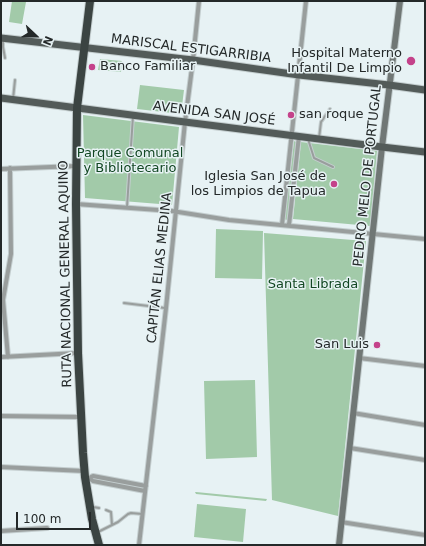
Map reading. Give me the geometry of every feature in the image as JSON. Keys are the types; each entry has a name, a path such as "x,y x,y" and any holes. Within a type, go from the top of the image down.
{"highway":[{"name":"RUTA NACIONAL GENERAL AQUINO","path":"90,1 77,108 76,204 78,353 81,418 90,506 98,545"}],"main road":[{"name":"MARISCAL ESTIGARRIBIA","path":"2,38 193,60 299,75 425,90"},
{"name":"AVENIDA SAN JOSÉ","path":"1,98 425,152"}],"street":[{"name":"CAPITÁN ELIAS MEDINA","path":"139,545 199,1"},
{"path":"289,225 299,75 306,1"},
{"name":"PEDRO MELO DE PORTUGAL","path":"339,545 382,147 400,1"},
{"path":"282,225 295,136"},
{"path":"1,169 76,166"},
{"path":"8,357 2,301 11,254 10,168"},
{"path":"76,204 176,211 229,220 425,239"},
{"path":"1,357 78,353"},
{"path":"359,358 425,366"},
{"path":"353,414 425,425"},
{"path":"1,416 81,418"},
{"path":"350,448 425,460"},
{"path":"1,467 87,475 145,489"},
{"path":"87,475 93,481 145,489"},
{"path":"341,522 425,535"},
{"path":"1,531 47,528"}],"lane":[{"path":"2,38 5,58"},
{"path":"13,100 14,80"},
{"path":"319,139 321,122 330,109"},
{"path":"127,207 133,115"},
{"path":"308,138 314,158 333,166"},
{"path":"124,303 166,308"},
{"path":"90,506 99,508"},
{"path":"106,510 111,512 112,525"},
{"path":"95,532 118,522 128,514 142,514"}],"green space":[{"path":"12,1 26,2 22,24 9,22"},
{"path":"100,59 122,61 121,72 98,70"},
{"path":"140,85 184,90 181,114 137,109"},
{"name":"Parque Comunal y Bibliotecario","path":"83,115 179,127 172,205 85,198"},
{"path":"294,141 296,142 288,219 286,220 285,219"},
{"path":"301,142 377,151 370,226 293,219"},
{"path":"216,229 263,231 262,279 215,278"},
{"name":"Santa Librada","path":"264,233 366,241 338,516 272,500"},
{"path":"255,380 257,457 206,459 204,381"},
{"path":"195,492 267,499 266,501 196,494"},
{"path":"197,504 246,509 243,542 194,537"}],"place":[{"name":"Hospital Materno Infantil De Limpio","path":"411,61"},
{"name":"Banco Familiar","path":"92,67"},
{"name":"san roque","path":"291,115"},
{"name":"Iglesia San José de los Limpios de Tapua","path":"334,184"},
{"name":"San Luis","path":"377,345"}]}
